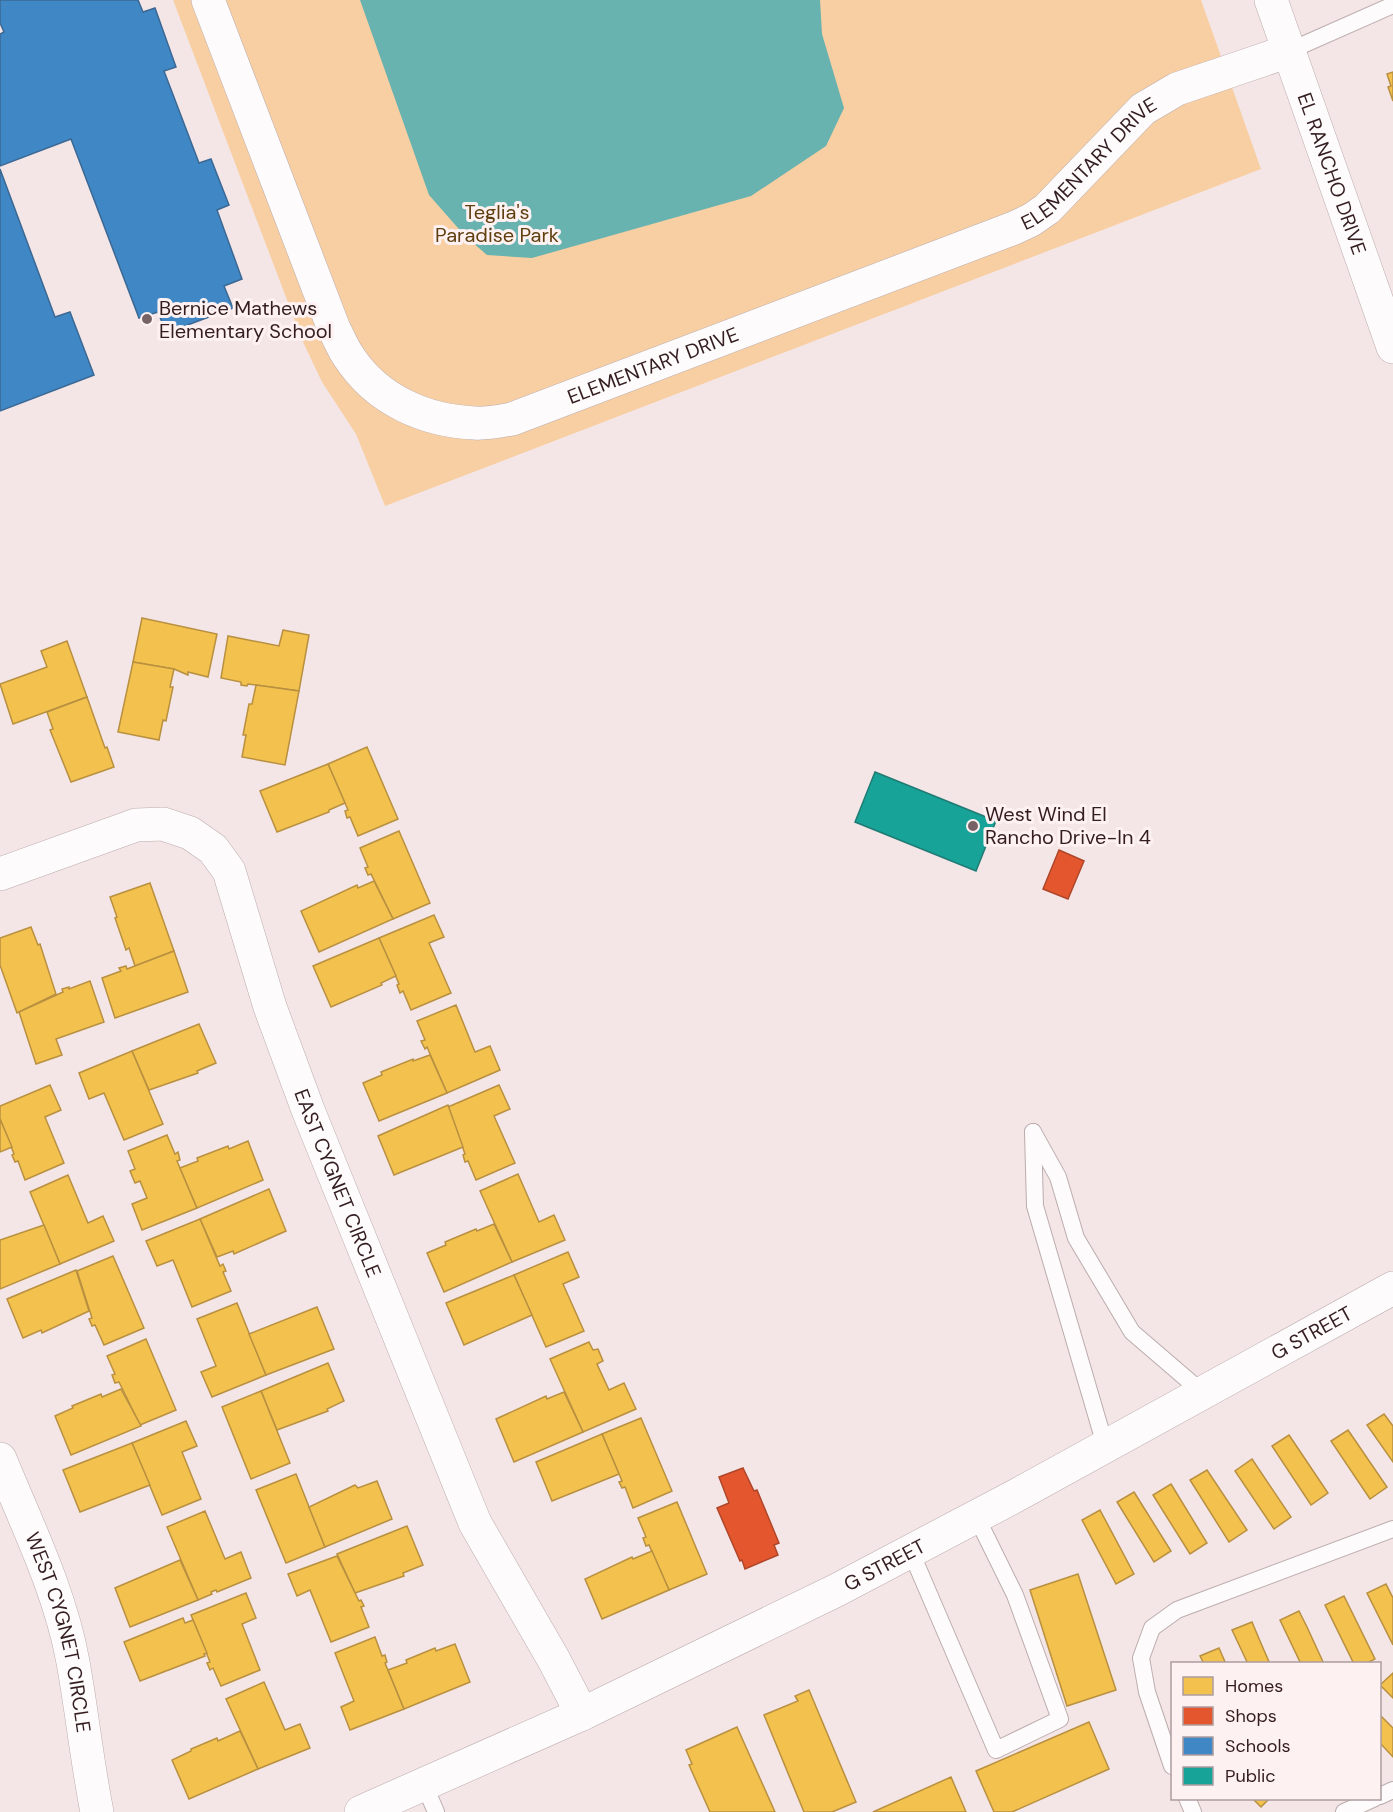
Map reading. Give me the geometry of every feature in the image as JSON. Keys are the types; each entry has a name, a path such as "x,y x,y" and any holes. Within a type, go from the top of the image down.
{"street":[{"name":"ELEMENTARY DRIVE","path":"208,0 334,329 349,358 375,387 408,409 437,419 477,424 512,419 1023,224 1047,209 1143,109 1177,89 1290,51"},
{"name":"EL RANCHO DRIVE","path":"1271,0 1393,347"},
{"name":"EAST CYGNET CIRCLE","path":"0,874 136,825 163,824 190,833 213,849 229,871 270,1007 293,1069 475,1523 554,1660 582,1714"},
{"name":"G STREET","path":"361,1812 430,1798 582,1714 911,1552 1393,1288"},
{"name":"WEST CYGNET CIRCLE","path":"0,1459 56,1598 73,1661 87,1761 97,1812"}],"lane":[{"path":"1290,51 1393,5"},
{"path":"1105,1445 1035,1206 1033,1132 1058,1177 1076,1238 1132,1332 1203,1394"},
{"path":"911,1552 996,1750 1060,1719 1016,1594 976,1516"},
{"path":"1171,1760 1147,1692 1143,1670 1142,1658 1152,1628 1177,1610 1393,1529"},
{"path":"1344,1812 1371,1800"}],"green space":[{"name":"Teglia's Paradise Park","path":"173,0 1201,0 1261,169 385,506 356,434 322,382 303,342"}],"water":[{"path":"360,0 820,0 822,34 844,108 826,146 751,196 532,258 487,255 465,236 429,195"}],"building: Homes":[{"path":"1393,72 1393,101 1388,87 1391,86 1387,74"},
{"path":"142,618 217,634 208,677 188,672 188,675 174,669 133,662"},
{"path":"283,630 309,635 299,691 241,685 241,682 221,678 228,636 279,646"},
{"path":"67,641 87,697 13,724 0,684 47,667 41,651"},
{"path":"133,662 174,669 166,721 163,720 159,740 118,732"},
{"path":"256,685 299,691 285,765 242,757 246,735 243,735 249,704 252,704"},
{"path":"87,697 114,767 71,782 50,730 53,729 47,712"},
{"path":"367,747 398,819 358,836 350,817 347,818 345,811 348,810 328,764"},
{"path":"328,764 345,803 329,812 277,832 260,791"},
{"path":"399,831 430,903 393,919 371,874 368,875 365,868 368,867 360,848"},
{"path":"374,881 393,919 319,952 301,911 357,885 358,888"},
{"path":"150,883 174,951 135,966 129,948 126,950 110,897"},
{"path":"434,915 444,937 429,943 451,993 411,1010 403,991 400,993 397,985 399,984 379,938"},
{"path":"31,927 38,945 40,944 56,994 17,1013 0,965 0,938"},
{"path":"379,938 396,976 381,983 382,985 331,1007 313,966"},
{"path":"174,951 188,992 115,1018 102,978 121,971 119,968 126,966 127,969"},
{"path":"90,981 104,1022 56,1039 62,1055 36,1064 19,1012 63,992 62,989 69,987 69,989"},
{"path":"456,1005 475,1052 490,1046 500,1070 447,1093 427,1047 425,1049 421,1041 425,1040 417,1021"},
{"path":"199,1024 216,1063 197,1071 198,1073 149,1090 132,1051"},
{"path":"132,1051 163,1124 124,1140 104,1093 89,1099 79,1073"},
{"path":"430,1055 447,1093 379,1121 363,1083 382,1075 381,1072"},
{"path":"50,1085 61,1110 45,1117 64,1163 25,1180 18,1161 15,1162 12,1155 14,1154 0,1119 0,1106"},
{"path":"499,1085 510,1109 494,1116 515,1163 476,1180 468,1161 465,1162 463,1155 465,1154 448,1107"},
{"path":"448,1105 463,1147 394,1175 378,1136"},
{"path":"0,1119 12,1147 0,1152"},
{"path":"167,1135 175,1154 178,1152 180,1160 177,1161 197,1208 142,1230 132,1204 147,1198 140,1181 135,1183 130,1171 135,1169 128,1151"},
{"path":"248,1141 263,1180 197,1208 180,1168 198,1161 197,1158"},
{"path":"518,1174 539,1222 554,1215 565,1240 512,1262 480,1191"},
{"path":"68,1175 88,1223 103,1216 114,1241 60,1264 30,1192"},
{"path":"269,1189 286,1231 234,1254 233,1251 217,1257 200,1219"},
{"path":"200,1219 220,1266 223,1264 226,1271 223,1272 231,1291 192,1307 173,1260 157,1266 146,1241"},
{"path":"494,1224 512,1262 444,1292 427,1253 446,1245 445,1242"},
{"path":"44,1225 60,1264 0,1289 0,1240"},
{"path":"568,1252 579,1277 563,1284 584,1331 546,1347 514,1275"},
{"path":"113,1256 144,1328 104,1345 95,1325 92,1326 89,1319 92,1318 77,1271"},
{"path":"76,1270 89,1311 42,1333 41,1330 23,1338 7,1299"},
{"path":"514,1275 532,1315 464,1345 446,1303"},
{"path":"237,1303 266,1375 212,1397 201,1372 216,1366 197,1319"},
{"path":"317,1307 334,1349 266,1375 249,1334"},
{"path":"146,1339 176,1410 140,1425 119,1382 115,1383 112,1375 115,1374 107,1356"},
{"path":"589,1342 593,1350 598,1349 603,1361 597,1364 609,1390 624,1383 636,1409 583,1432 550,1359"},
{"path":"328,1363 344,1401 327,1409 328,1411 277,1430 261,1391"},
{"path":"121,1389 141,1426 71,1455 55,1416 101,1394 102,1397"},
{"path":"261,1391 290,1463 251,1479 222,1407"},
{"path":"564,1392 583,1432 514,1462 496,1419 546,1396 547,1399"},
{"path":"1384,1414 1393,1426 1393,1462 1367,1425"},
{"path":"641,1418 672,1491 633,1508 625,1487 622,1488 619,1482 622,1481 602,1434"},
{"path":"186,1421 197,1446 182,1452 201,1499 162,1515 132,1443"},
{"path":"1348,1430 1387,1487 1370,1499 1331,1441"},
{"path":"602,1434 619,1474 552,1501 536,1462"},
{"path":"1289,1435 1328,1493 1311,1505 1272,1446"},
{"path":"132,1443 150,1485 80,1512 63,1470"},
{"path":"1252,1459 1291,1517 1274,1529 1235,1471"},
{"path":"1207,1470 1247,1530 1229,1542 1190,1480"},
{"path":"296,1474 325,1547 286,1563 256,1490"},
{"path":"377,1481 392,1519 325,1547 309,1507 355,1485 358,1488"},
{"path":"1171,1484 1207,1543 1190,1554 1153,1495"},
{"path":"1134,1492 1171,1551 1154,1562 1117,1502"},
{"path":"677,1502 707,1574 669,1590 649,1545 646,1546 643,1538 646,1537 638,1518"},
{"path":"1100,1510 1134,1574 1116,1584 1082,1520"},
{"path":"205,1511 225,1559 241,1552 251,1578 217,1592 216,1590 211,1592 212,1594 198,1600 167,1527"},
{"path":"407,1526 423,1565 403,1573 404,1576 355,1593 337,1554"},
{"path":"652,1551 669,1590 602,1619 585,1579 632,1557 633,1559"},
{"path":"337,1556 359,1601 361,1600 364,1606 361,1607 369,1627 331,1642 310,1590 297,1596 288,1574"},
{"path":"180,1560 198,1600 130,1627 115,1588"},
{"path":"1078,1574 1116,1690 1067,1706 1030,1590"},
{"path":"1386,1584 1393,1598 1393,1645 1367,1593"},
{"path":"246,1593 256,1618 242,1624 260,1670 221,1686 213,1668 210,1670 207,1663 210,1662 191,1615"},
{"path":"1344,1596 1375,1659 1369,1662 1353,1662 1325,1605"},
{"path":"1299,1611 1323,1662 1300,1662 1280,1620"},
{"path":"183,1618 185,1623 193,1620 207,1653 204,1654 205,1656 140,1681 124,1642"},
{"path":"1252,1622 1269,1662 1247,1662 1232,1630"},
{"path":"375,1637 382,1656 385,1655 387,1662 385,1663 404,1709 350,1730 341,1707 354,1701 335,1653"},
{"path":"455,1644 470,1682 404,1709 388,1670 435,1648 436,1651"},
{"path":"1219,1648 1225,1662 1203,1662 1200,1656"},
{"path":"1393,1673 1393,1698 1381,1686"},
{"path":"264,1682 285,1730 300,1724 310,1748 258,1769 226,1699"},
{"path":"809,1690 856,1802 832,1812 804,1812 764,1715 798,1701 795,1696"},
{"path":"1381,1716 1393,1728 1393,1757 1381,1744"},
{"path":"1089,1722 1109,1769 1012,1812 994,1812 976,1771"},
{"path":"737,1727 775,1812 710,1812 689,1765 692,1764 686,1750"},
{"path":"240,1731 258,1769 189,1799 172,1760 191,1749 217,1738 218,1741"},
{"path":"951,1777 966,1812 873,1812"},
{"path":"1254,1800 1268,1800 1261,1807"}],"building: Shops":[{"path":"1059,850 1084,861 1068,899 1043,889"},
{"path":"743,1468 754,1491 757,1490 779,1543 774,1545 778,1555 745,1569 717,1508 729,1503 719,1477"}],"building: Schools":[{"path":"0,0 138,0 143,12 155,8 176,67 164,71 199,163 211,159 229,205 217,210 242,279 224,286 233,308 166,333 158,312 139,318 71,139 0,166 0,34 4,32 0,23"},
{"path":"0,169 55,317 70,312 94,375 0,411"}],"building: Public":[{"path":"875,772 996,821 976,871 855,822"}],"place":[{"name":"Bernice Mathews Elementary School","path":"147,319"},
{"name":"West Wind El Rancho Drive-In 4","path":"973,826"}]}
